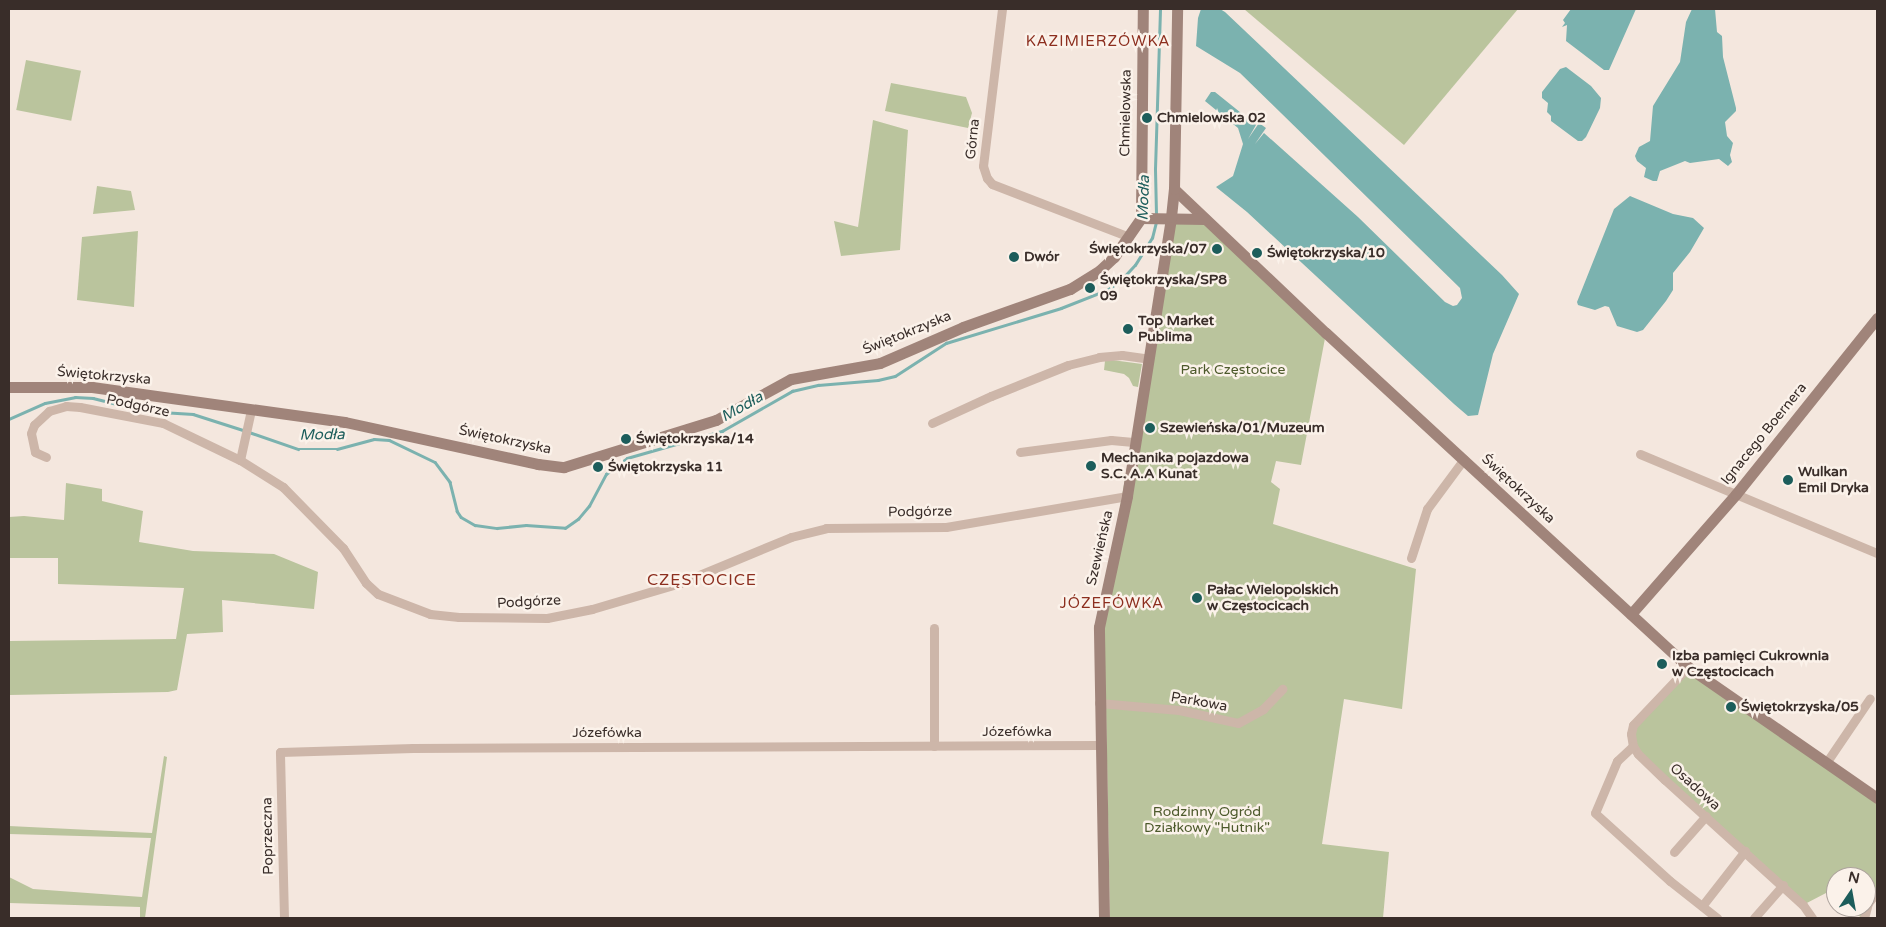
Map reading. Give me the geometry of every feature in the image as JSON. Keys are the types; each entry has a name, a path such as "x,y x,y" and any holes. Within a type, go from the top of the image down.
{"street":[{"name":"Górna","path":"1002,9 983,166 987,178 992,184 1129,237"},
{"name":"Chmielowska","path":"1143,9 1157,218"},
{"path":"1177,9 1174,189 1157,218 1205,219"},
{"name":"Świętokrzyska","path":"1174,189 1688,667 1877,798"},
{"name":"Świętokrzyska","path":"9,387 92,387 250,413 368,426 538,464 564,466 716,420 791,379 880,363 963,327 1070,289 1100,270 1114,258 1129,237 1157,218"},
{"name":"Szewieńska","path":"1104,918 1099,703 1101,613 1127,496 1149,359 1157,218"},
{"name":"Ignacego Boernera","path":"1634,617 1736,494 1877,318"},
{"path":"932,423 991,396 1068,365 1099,357 1122,355 1149,359"},
{"name":"Podgórze","path":"46,456 35,452 31,432 34,425 50,411 66,406 163,423 240,460 296,498 343,548 366,583 378,594 430,614 459,617 547,618 592,609 680,583 791,537 826,528 946,527 1127,496"},
{"path":"240,460 250,413"},
{"path":"1020,452 1111,440 1136,442"},
{"path":"1640,454 1877,553"},
{"path":"1411,558 1427,509 1464,459"},
{"path":"934,628 934,746"},
{"path":"1688,667 1633,725 1631,734 1633,746 1618,761 1595,813 1670,881 1717,918"},
{"name":"Parkowa","path":"1099,703 1179,710 1238,723 1263,709 1282,689"},
{"path":"1826,763 1870,698"},
{"name":"Józefówka","path":"280,752 413,748 1100,745"},
{"name":"Osadowa","path":"1633,746 1658,773 1783,885 1803,905 1812,918"},
{"name":"Poprzeczna","path":"280,752 284,918"},
{"path":"1674,852 1706,816"},
{"path":"1702,906 1745,851"},
{"path":"1754,918 1783,885"},
{"path":"1864,918 1868,903 1877,892"}],"green space":[{"path":"1244,9 1518,9 1404,145"},
{"path":"26,60 81,71 71,121 16,110"},
{"path":"891,83 966,97 972,113 968,128 885,111"},
{"path":"873,120 908,130 900,250 841,256 834,221 858,227"},
{"path":"97,186 131,191 135,210 93,214"},
{"path":"1171,217 1205,219 1326,333 1301,465 1276,461 1271,482 1280,489 1273,524 1416,569 1402,709 1344,699 1322,844 1389,852 1383,918 1110,918 1106,708 1179,710 1099,703 1099,627"},
{"path":"138,231 134,307 77,300 82,237"},
{"path":"1112,360 1142,364 1138,387 1133,386 1129,378 1124,374 1104,370 1105,361"},
{"path":"66,483 102,489 102,501 143,511 139,542 193,551 274,554 318,572 314,609 222,600 223,632 187,634 177,690 168,692 9,695 9,641 176,639 184,588 58,584 58,558 9,558 9,517 24,516 64,520"},
{"path":"1688,667 1877,798 1876,894 1876,867 1826,867 1826,893 1803,905 1638,754 1633,725"},
{"path":"164,756 167,757 145,918 140,918 140,907 9,903 9,877 33,889 142,897 151,838 9,834 9,826 152,833"}],"water":[{"path":"1201,9 1220,9 1225,12 1502,275 1519,294 1493,354 1478,415 1468,416 1454,404 1247,212 1216,187 1233,176 1243,144 1238,128 1205,101 1211,92 1215,92 1256,125 1248,139 1259,123 1266,128 1255,144 1264,133 1358,217 1445,302 1453,306 1457,305 1462,298 1460,288 1240,73 1196,46 1198,18"},
{"path":"1571,9 1636,9 1609,70 1604,70 1566,41 1567,25 1562,27 1565,23 1563,20"},
{"path":"1692,9 1715,9 1717,32 1722,36 1723,57 1736,108 1736,111 1725,122 1727,136 1733,143 1730,155 1732,162 1728,166 1719,159 1690,163 1685,161 1660,171 1657,181 1653,181 1644,177 1646,168 1637,161 1635,156 1639,147 1650,141 1653,106 1680,62 1686,22"},
{"path":"1566,67 1591,86 1601,98 1600,108 1586,137 1582,141 1578,141 1551,121 1551,116 1547,112 1548,103 1542,98 1542,92 1560,69"},
{"path":"1630,196 1673,214 1693,218 1704,228 1690,252 1673,273 1673,290 1666,301 1643,330 1637,332 1617,326 1609,307 1605,306 1595,310 1578,305 1577,302 1614,209"}],"waterway":[{"name":"Modła","path":"1156,214 1155,169 1160,9"},
{"name":"Modła","path":"249,432 298,449 337,449 374,439 389,440 435,462 450,482 457,511 461,517 475,525 497,528 526,525 565,528 578,519 589,506 606,474 627,458 722,431 792,391 818,385 878,380 895,376 946,343 1061,308 1107,290 1119,282 1135,265 1152,238 1156,222"},
{"name":"Modła","path":"9,419 45,403 75,397 93,398 145,411 193,414 243,430"}],"place":[{"name":"Chmielowska 02","path":"1147,118"},
{"name":"Świętokrzyska/07","path":"1217,249"},
{"name":"Świętokrzyska/10","path":"1257,253"},
{"name":"Dwór","path":"1014,257"},
{"name":"Świętokrzyska/SP8 09","path":"1090,288"},
{"name":"Top Market Publima","path":"1128,329"},
{"name":"Szewieńska/01/Muzeum","path":"1150,428"},
{"name":"Świętokrzyska/14","path":"626,439"},
{"name":"Mechanika pojazdowa S.C. A.A Kunat","path":"1091,466"},
{"name":"Świętokrzyska 11","path":"598,467"},
{"name":"Wulkan Emil Dryka","path":"1788,480"},
{"name":"Pałac Wielopolskich w Częstocicach","path":"1197,598"},
{"name":"Izba pamięci Cukrownia w Częstocicach","path":"1662,664"},
{"name":"Świętokrzyska/05","path":"1731,707"}],"district":[{"name":"KAZIMIERZÓWKA","path":"1098,42"},
{"name":"CZĘSTOCICE","path":"702,580"},
{"name":"JÓZEFÓWKA","path":"1112,604"}],"park label":[{"name":"Park Częstocice","path":"1233,370"},
{"name":"Rodzinny Ogród Działkowy \"Hutnik\"","path":"1207,820"}]}
